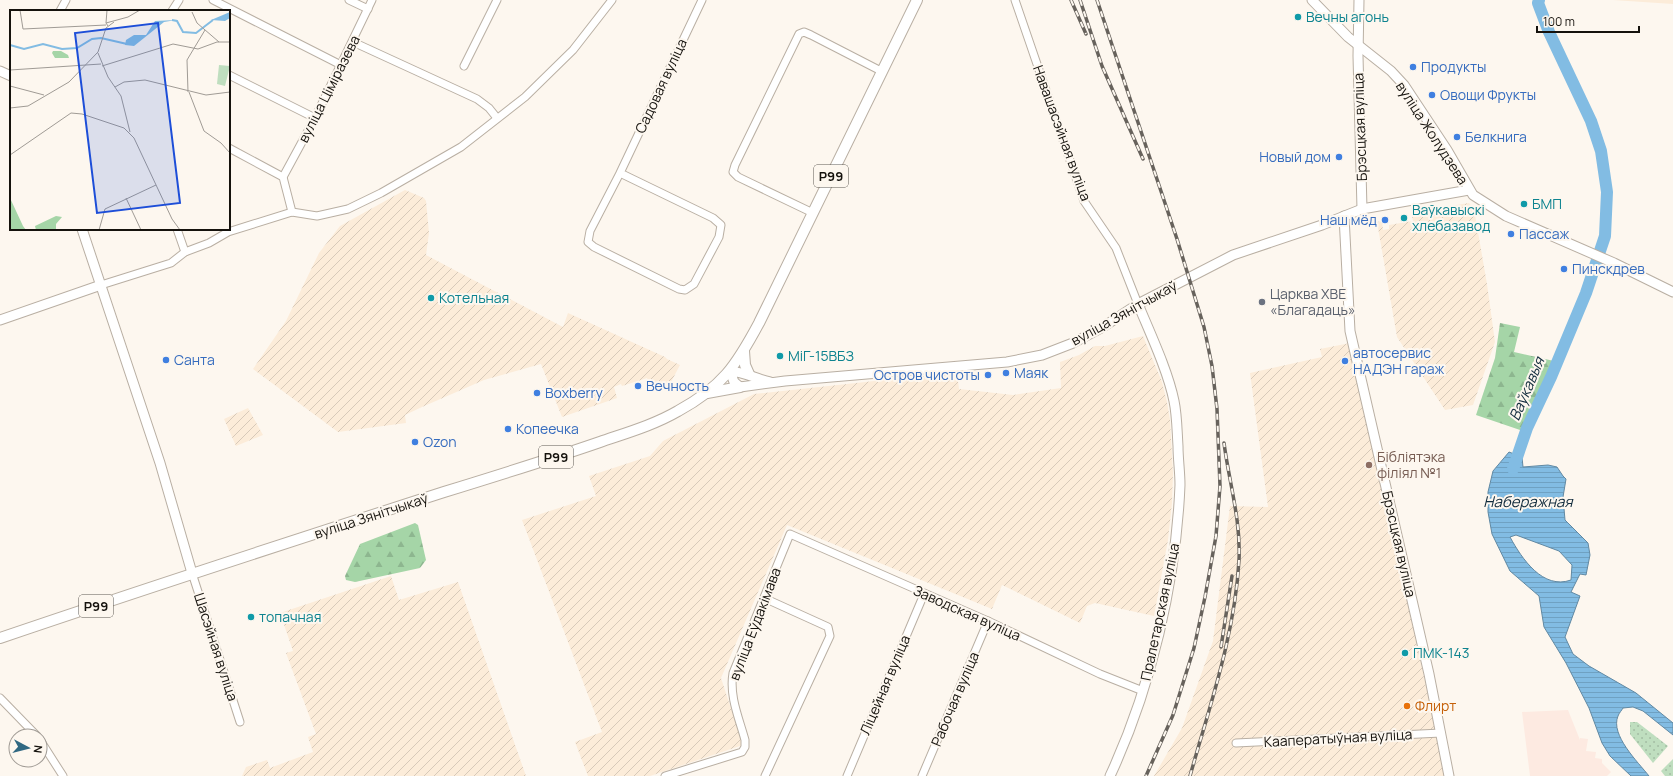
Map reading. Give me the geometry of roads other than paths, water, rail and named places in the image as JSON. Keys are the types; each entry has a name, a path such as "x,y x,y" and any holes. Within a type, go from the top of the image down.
{"main road":[{"name":"Р99","path":"744,351 917,0"},
{"name":"вуліца Зянітчыкаў","path":"0,638 192,573 642,428 677,412 705,394 730,371 744,351"},
{"path":"744,351 744,365 749,374"},
{"path":"705,394 740,387"}],"street":[{"path":"61,10 66,0"},
{"path":"173,10 179,0"},
{"path":"213,0 341,65"},
{"path":"348,0 368,9"},
{"name":"вуліца Ціміразева","path":"283,176 315,118 372,0"},
{"path":"464,66 497,0"},
{"path":"0,320 101,285 171,263 185,252 209,243 228,232 292,212 317,216 348,209 380,193 461,147 525,97 573,50 612,0"},
{"name":"Садовая вуліца","path":"620,173 713,218 721,225 719,237 694,284 685,290 679,289 594,247 588,242 590,230 620,173 702,0"},
{"name":"Навашасэйная вуліца","path":"1015,0 1084,201 1116,248 1138,304"},
{"name":"вуліца Жолудзева","path":"1312,0 1358,46 1391,71 1404,85 1447,150 1469,190 1478,199 1506,216 1590,252 1673,292"},
{"name":"Брэсцкая вуліца","path":"1359,0 1358,46 1362,209"},
{"path":"813,213 738,177 733,172 735,165 799,34 804,32 811,35 881,71"},
{"path":"353,42 477,99 489,108 497,118"},
{"path":"0,71 10,76"},
{"path":"230,76 315,118"},
{"path":"230,149 283,176 292,212"},
{"name":"вуліца Зянітчыкаў","path":"740,387 770,382 1007,362 1031,358 1073,343 1103,327 1138,304 1233,255 1322,225 1362,209 1469,190"},
{"name":"Брэсцкая вуліца","path":"1344,216 1350,330 1441,733 1449,776"},
{"path":"82,230 157,456 192,573"},
{"path":"177,230 185,252"},
{"name":"Пралетарская вуліца","path":"1110,776 1122,751 1143,691 1167,592 1177,530 1180,484 1174,400 1167,376 1138,304"},
{"path":"740,387 734,382 730,371 749,374 755,378 770,382"},
{"name":"Заводская вуліца","path":"790,534 988,621 1100,674 1143,691"},
{"name":"вуліца Еўдакімава","path":"665,776 742,752 745,747 745,740 732,695 731,686 733,673 790,534"},
{"name":"Шасэйная вуліца","path":"192,573 240,722"},
{"name":"Ліцейная вуліца","path":"846,776 924,594"},
{"path":"764,598 828,627 830,636 827,647 767,775"},
{"name":"Рабочая вуліца","path":"922,776 988,621"},
{"path":"0,698 29,728"},
{"name":"Кааператыўная вуліца","path":"1236,743 1441,733"},
{"path":"48,753 63,776"}],"water":[{"name":"Наберажная","path":"1509,452 1522,457 1523,467 1548,465 1557,467 1566,479 1563,497 1565,520 1588,543 1590,555 1586,575 1580,574 1571,592 1580,596 1565,637 1573,654 1589,666 1636,693 1673,723 1673,735 1643,711 1633,707 1623,708 1618,715 1617,723 1621,740 1649,776 1631,776 1610,756 1602,743 1589,708 1566,663 1544,627 1539,596 1510,571 1492,534 1488,512 1488,492 1493,471","holes":["1516,535 1559,551 1572,565 1571,580 1561,582 1551,581 1543,577 1527,563 1510,537"]}],"waterway":[{"name":"Ваўкавыя","path":"1513,469 1527,428 1551,377 1586,293 1605,236 1607,192 1601,151 1591,121 1549,32 1538,3 1539,0"}],"railway":[{"path":"1071,0 1086,34"},
{"path":"1080,0 1102,66 1143,159"},
{"path":"1097,0 1177,239 1204,327 1212,366 1217,409 1220,486 1216,536 1205,597 1194,648 1173,715 1146,776"},
{"path":"1190,776 1227,642 1237,588 1239,560 1238,530 1224,443"},
{"path":"1221,647 1232,576"}],"place":[{"name":"Вечны агонь","path":"1298,17"},
{"name":"Продукты","path":"1413,67"},
{"name":"Овощи Фрукты","path":"1432,95"},
{"name":"Белкнига","path":"1457,137"},
{"name":"Новый дом","path":"1339,157"},
{"name":"БМП","path":"1524,204"},
{"name":"Ваўкавыскі хлебазавод","path":"1404,218"},
{"name":"Наш мёд","path":"1385,220"},
{"name":"Пассаж","path":"1511,234"},
{"name":"Пинскдрев","path":"1564,269"},
{"name":"Котельная","path":"431,298"},
{"name":"Царква ХВЕ «Благадаць»","path":"1262,302"},
{"name":"МіГ-15ВБЗ","path":"780,356"},
{"name":"Санта","path":"166,360"},
{"name":"автосервис НАДЭН гараж","path":"1345,361"},
{"name":"Маяк","path":"1006,373"},
{"name":"Остров чистоты","path":"988,375"},
{"name":"Вечность","path":"638,386"},
{"name":"Boxberry","path":"537,393"},
{"name":"Копеечка","path":"508,429"},
{"name":"Ozon","path":"415,442"},
{"name":"Бібліятэка філіял №1","path":"1369,465"},
{"name":"топачная","path":"251,617"},
{"name":"ПМК-143","path":"1405,653"},
{"name":"Флирт","path":"1407,706"}]}
